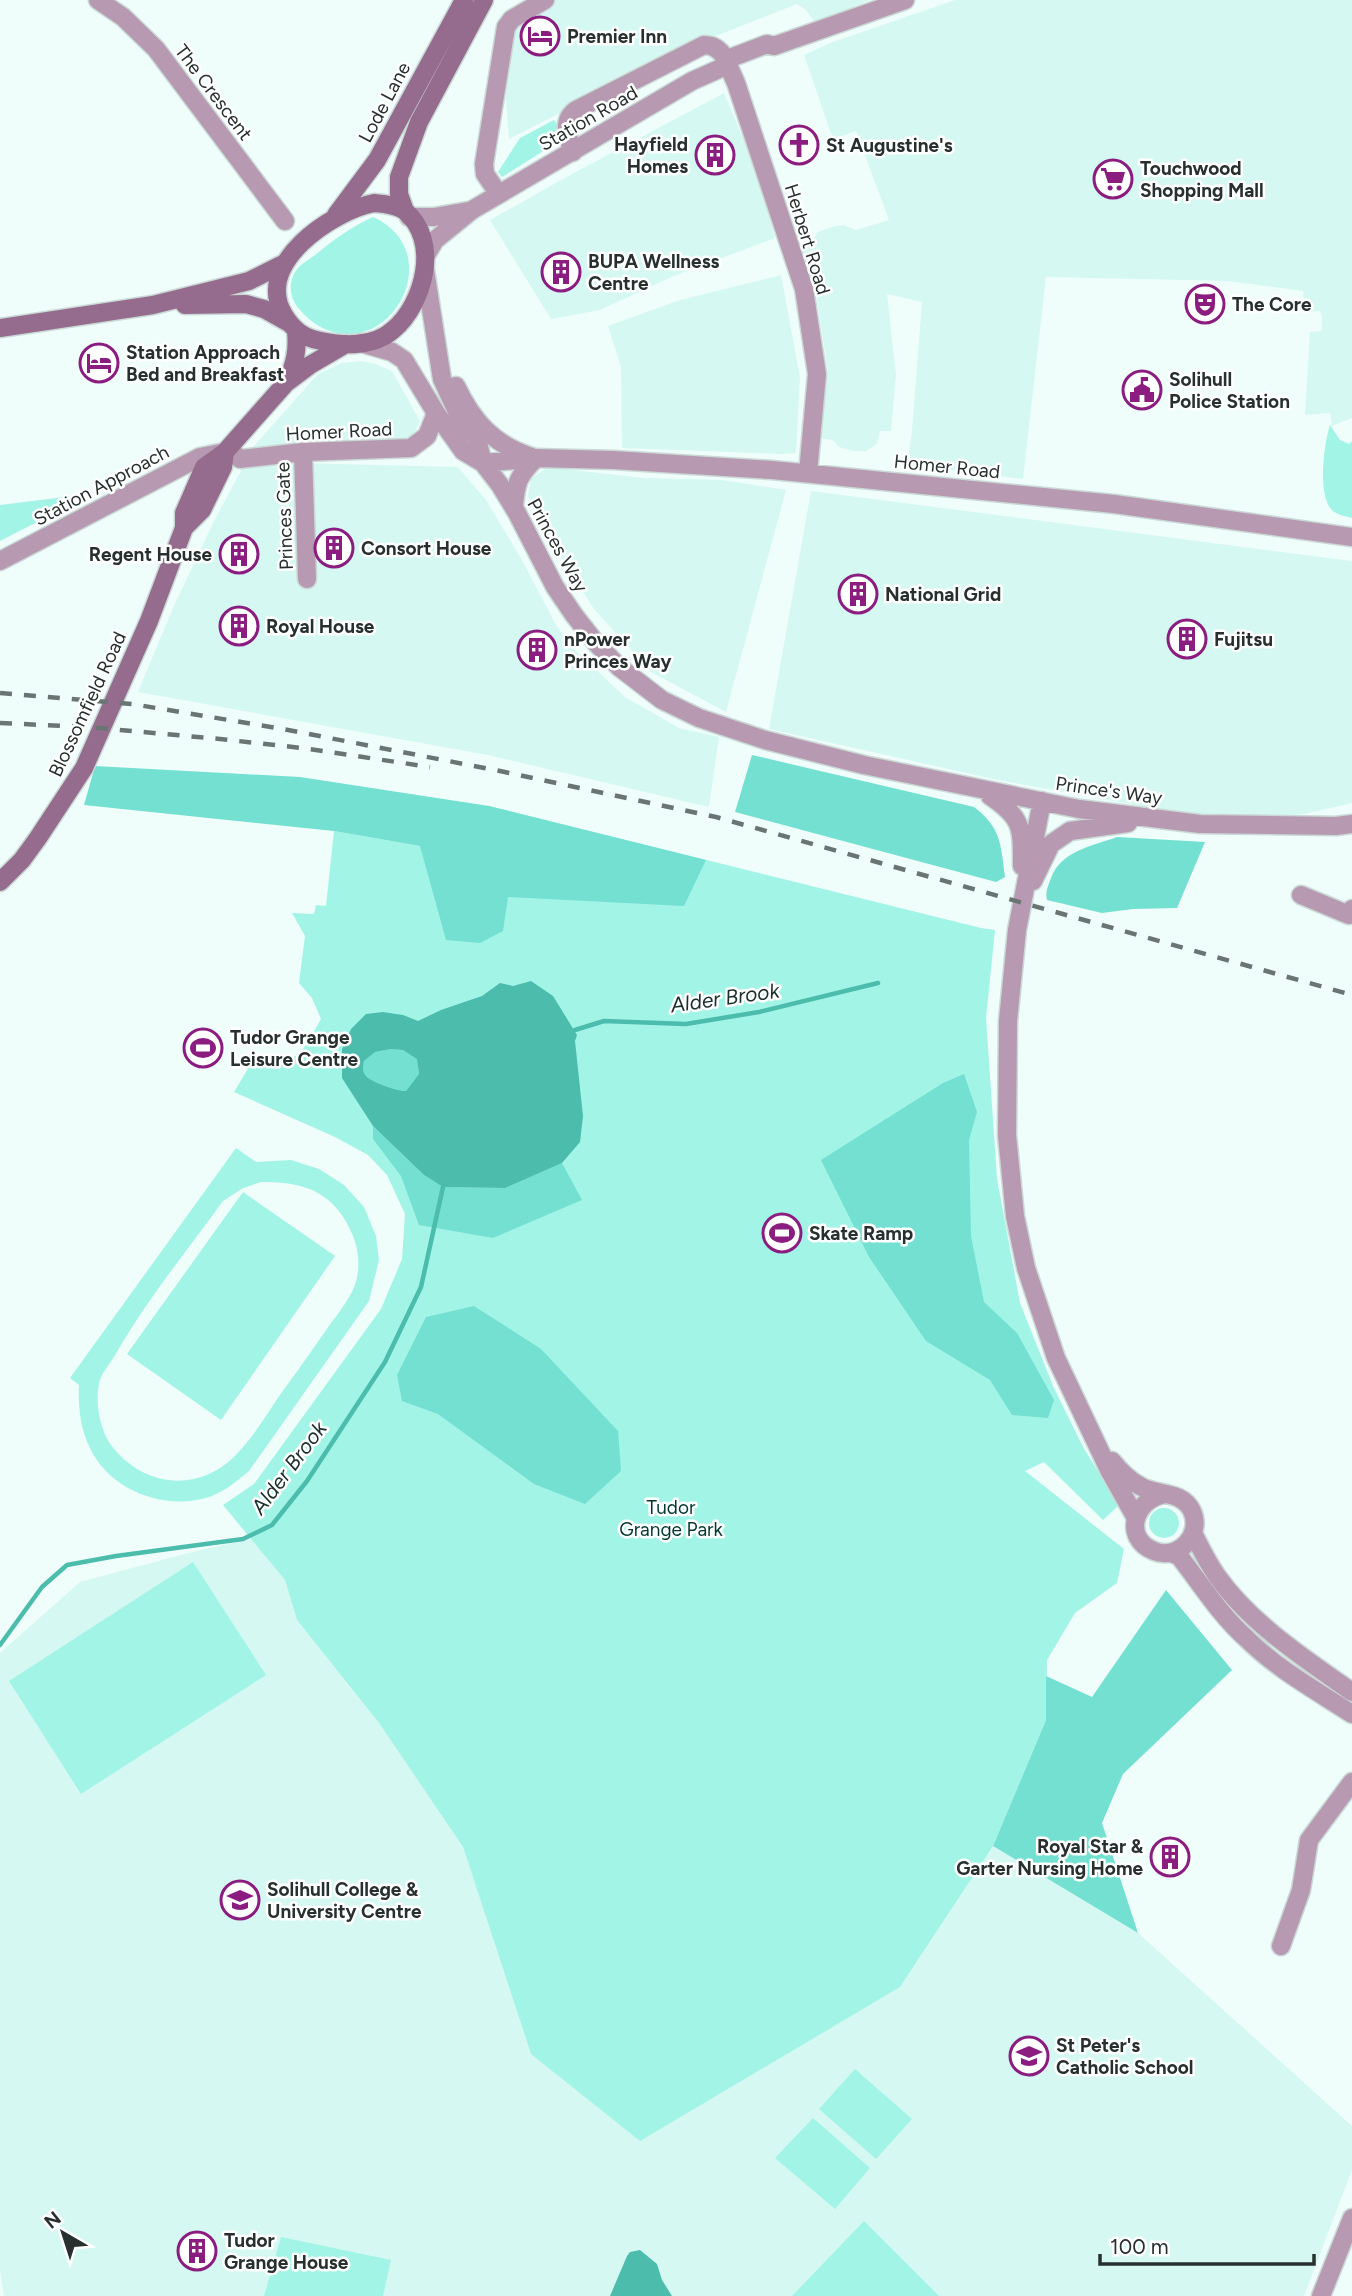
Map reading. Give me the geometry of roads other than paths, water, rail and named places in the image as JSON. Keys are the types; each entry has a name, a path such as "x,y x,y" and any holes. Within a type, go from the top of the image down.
{"main road":[{"name":"Lode Lane","path":"334,218 377,160 464,0"},
{"name":"Lode Lane","path":"407,214 399,194 399,177 419,122 484,0"},
{"path":"0,328 153,305 249,281 283,264 302,243 334,218 362,205 374,203 407,214 423,239 426,262 416,299 393,331 382,337 354,344 307,337 264,309 246,304 153,305"},
{"path":"283,264 276,296 292,327"},
{"name":"Blossomfield Road","path":"286,383 296,359 292,327"},
{"name":"Blossomfield Road","path":"0,882 22,860 84,768 149,621 184,528 184,513 204,467 226,450 286,383 310,365 354,344"}],"street":[{"name":"The Crescent","path":"97,0 124,17 156,49 285,221"},
{"path":"498,194 485,174 484,164 506,27 512,19 545,0"},
{"name":"Station Road","path":"426,262 435,240 472,210 692,81 728,65 738,67 765,56 774,46 905,0"},
{"path":"573,152 568,139 567,120 576,110 704,45 710,45 720,51 728,65"},
{"name":"Herbert Road","path":"728,65 804,289 817,374 807,473"},
{"name":"Station Road","path":"407,214 434,217 472,210"},
{"name":"Princes Way","path":"426,262 442,379 459,416 477,439 483,463 514,506 555,587 596,643 638,683 662,700 699,718 864,765"},
{"path":"436,340 461,396 480,425 508,449 536,458 522,472 516,484 514,506"},
{"name":"Princes Way","path":"354,344 392,352 404,359 436,414 463,451 483,463"},
{"name":"Homer Road","path":"226,450 240,458 303,452 411,448 427,436 436,414"},
{"name":"Station Approach","path":"0,561 200,457 226,450"},
{"name":"Princes Gate","path":"303,452 307,579"},
{"name":"Homer Road","path":"483,463 536,458 807,473 1114,504 1352,537"},
{"name":"Prince's Way","path":"864,765 1079,809 1200,824 1352,824"},
{"path":"983,791 1007,807 1020,827 1022,905"},
{"path":"1042,802 1012,965 1006,1070 1007,1135 1015,1216 1040,1316 1060,1369 1109,1470 1136,1518 1137,1533 1147,1547 1178,1556 1223,1614 1248,1641 1352,1714"},
{"path":"1022,905 1051,844 1070,831 1170,820"},
{"path":"1301,895 1349,915 1352,909"},
{"path":"1098,1445 1122,1473 1140,1486 1177,1496 1188,1505 1194,1518 1193,1533 1185,1546 1171,1552"},
{"path":"1136,1518 1143,1503 1157,1495 1165,1494"},
{"path":"1193,1533 1208,1562 1232,1594 1264,1625 1352,1692"},
{"path":"1281,1946 1301,1890 1309,1840 1352,1782"},
{"path":"1321,2296 1352,2218"}],"waterway":[{"name":"Alder Brook","path":"575,1030 604,1021 686,1024 759,1012 878,983"},
{"name":"Alder Brook","path":"0,1645 42,1587 67,1565 243,1539 272,1525 307,1481 385,1362 421,1287 443,1187"}],"railway":[{"path":"0,693 132,704 283,729 716,817 1352,995"},
{"path":"0,723 88,727 220,739 430,767"}],"place":[{"name":"Premier Inn","path":"540,36"},
{"name":"St Augustine's","path":"799,145"},
{"name":"Hayfield Homes","path":"715,155"},
{"name":"Touchwood Shopping Mall","path":"1113,179"},
{"name":"BUPA Wellness Centre","path":"561,272"},
{"name":"The Core","path":"1205,304"},
{"name":"Station Approach Bed and Breakfast","path":"99,363"},
{"name":"Solihull Police Station","path":"1142,390"},
{"name":"Consort House","path":"334,548"},
{"name":"Regent House","path":"239,554"},
{"name":"National Grid","path":"858,594"},
{"name":"Royal House","path":"239,626"},
{"name":"Fujitsu","path":"1187,639"},
{"name":"nPower Princes Way","path":"537,650"},
{"name":"Tudor Grange Leisure Centre","path":"203,1048"},
{"name":"Skate Ramp","path":"782,1233"},
{"name":"Royal Star & Garter Nursing Home","path":"1170,1857"},
{"name":"Solihull College & University Centre","path":"240,1900"},
{"name":"St Peter's Catholic School","path":"1029,2056"},
{"name":"Tudor Grange House","path":"197,2251"}],"park label":[{"name":"Tudor Grange Park","path":"671,1518"}]}
